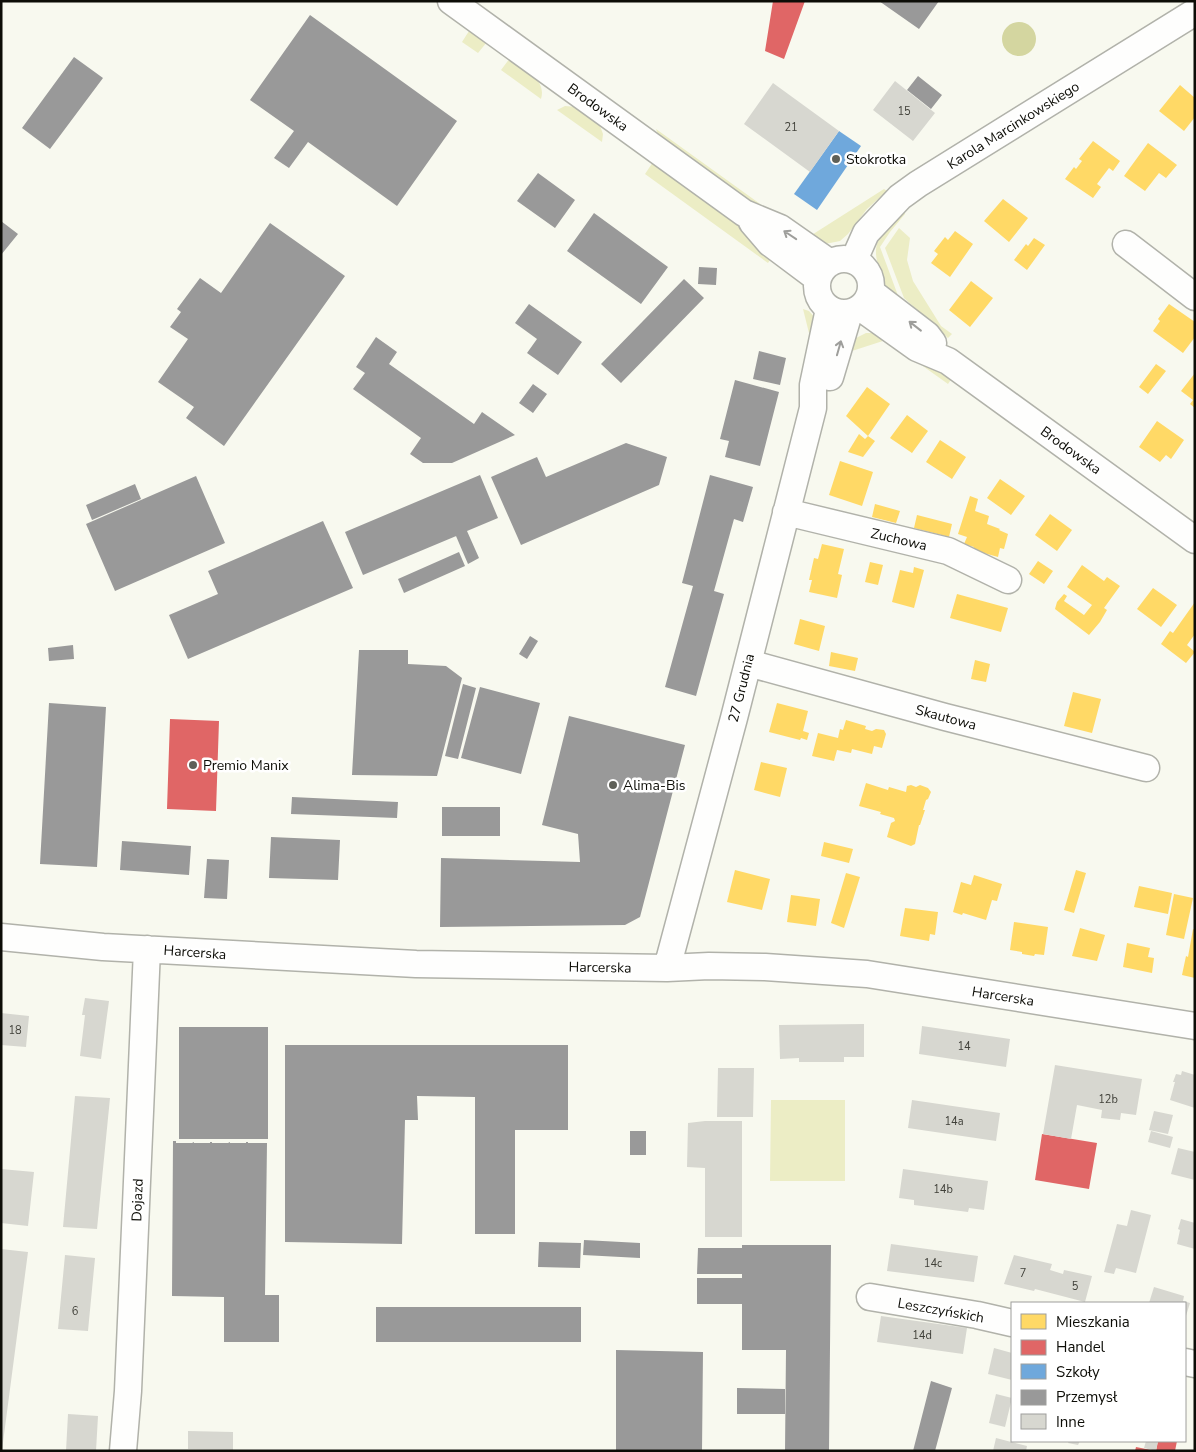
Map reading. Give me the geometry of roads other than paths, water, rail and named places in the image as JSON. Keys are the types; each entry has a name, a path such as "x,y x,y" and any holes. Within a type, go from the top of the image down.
{"street":[{"name":"Brodowska","path":"451,1 744,213 780,228 834,267 865,268 871,279 852,306"},
{"name":"Karola Marcinkowskiego","path":"834,267 900,197 1193,11"},
{"path":"1126,244 1195,297"},
{"name":"Brodowska","path":"834,267 816,289 821,303 852,306 927,335 948,361 1195,540"},
{"name":"27 Grudnia","path":"667,968 813,408 827,386 852,306"},
{"name":"Zuchowa","path":"786,512 948,550 1008,580"},
{"name":"Skautowa","path":"748,663 945,717 1146,768"},
{"name":"Harcerska","path":"1,937 103,947 416,964 667,968 709,966 765,967 867,974 1195,1026"},
{"name":"Dojazd","path":"124,1451 147,949"},
{"name":"Leszczyńskich","path":"870,1297 977,1315 1011,1323"}],"place":[{"name":"Stokrotka","path":"836,159"},
{"name":"Premio Manix","path":"193,765"},
{"name":"Alima-Bis","path":"613,785"}]}
